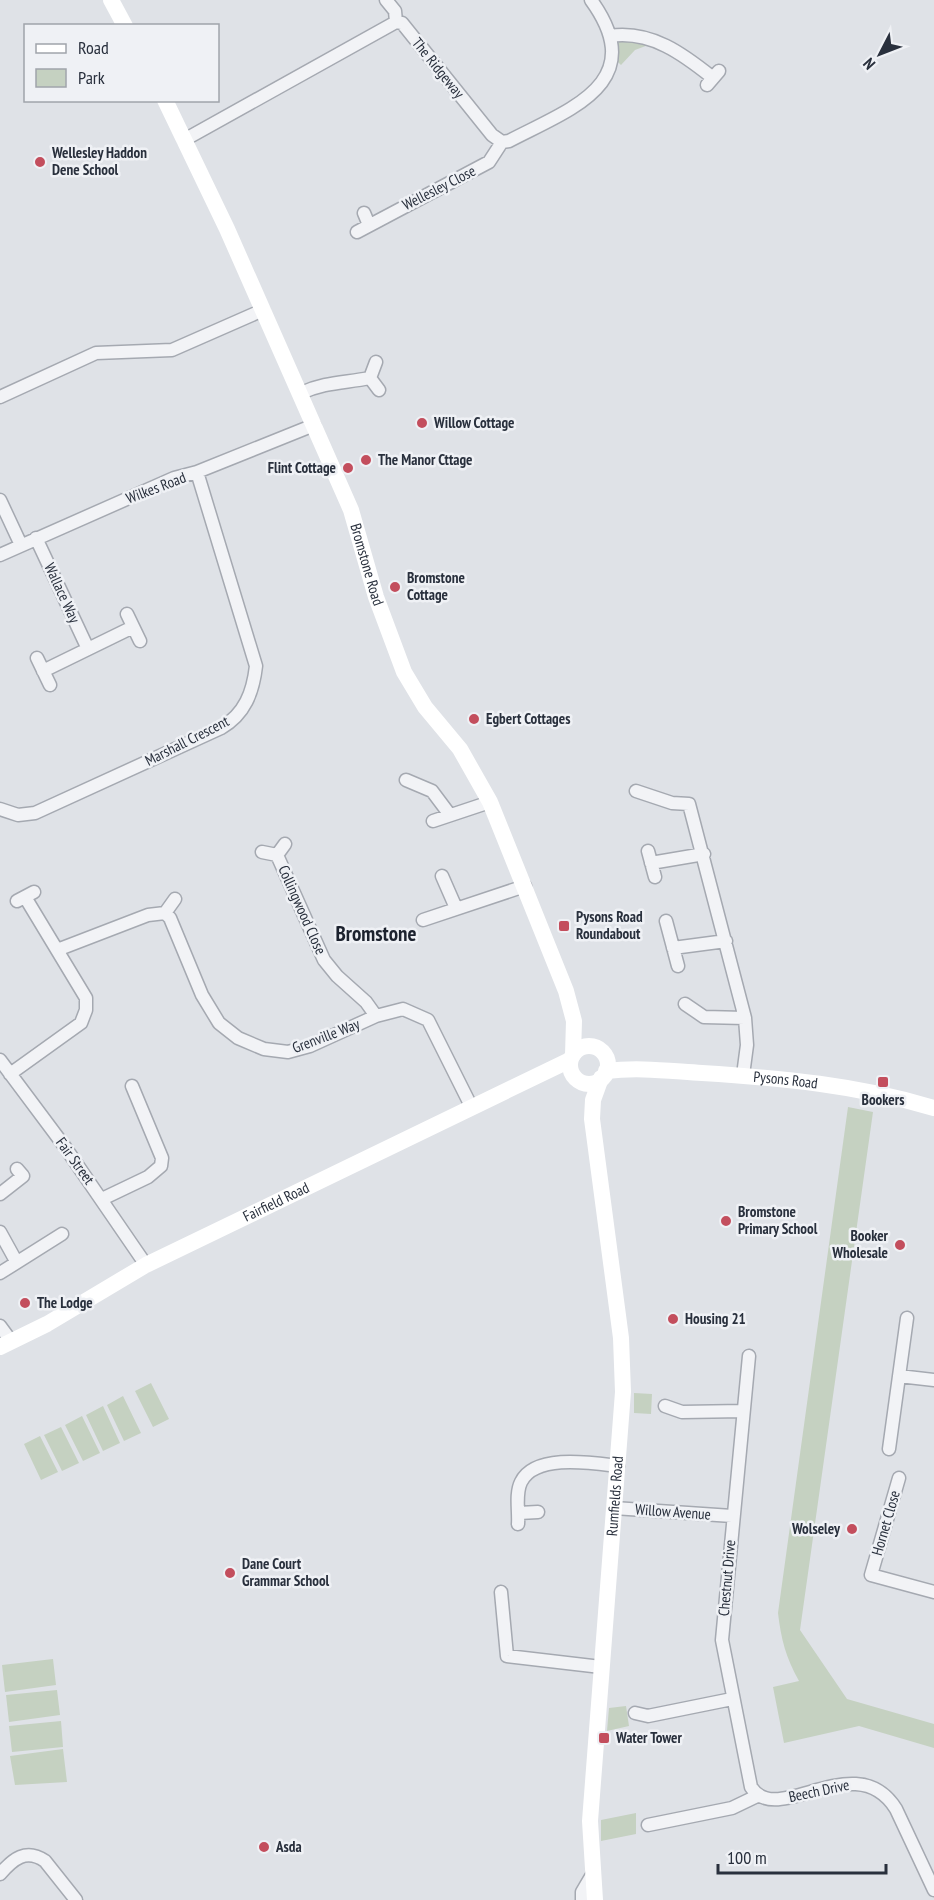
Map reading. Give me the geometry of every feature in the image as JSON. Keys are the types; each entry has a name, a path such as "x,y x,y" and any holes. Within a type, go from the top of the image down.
{"street":[{"path":"184,140 396,22 395,11 386,0"},
{"path":"502,142 586,100 599,88 611,66 610,36 602,15 591,0"},
{"path":"112,1 124,24"},
{"name":"The Ridgeway","path":"396,22 402,23 492,135 502,142"},
{"path":"610,36 642,38 666,45 713,78"},
{"name":"Bromstone Road","path":"166,102 301,393 351,510 376,597 404,672 425,707 460,749 490,802 566,991 574,1021 601,1063"},
{"name":"Wellesley Close","path":"357,232 366,219 489,162 502,142"},
{"path":"0,397 96,353 172,350 262,310"},
{"path":"370,378 376,362"},
{"path":"301,393 322,383 344,383 370,378"},
{"path":"370,378 379,390"},
{"name":"Wilkes Road","path":"0,555 174,478 197,472 314,425"},
{"name":"Marshall Crescent","path":"0,809 18,815 35,813 221,728 232,722 245,706 253,687 256,666 197,472"},
{"path":"0,500 21,545"},
{"name":"Wallace Way","path":"36,538 88,649"},
{"path":"127,615 140,641"},
{"path":"43,671 133,627"},
{"path":"37,658 50,685"},
{"path":"406,780 432,791 450,814"},
{"path":"636,791 672,803 689,804 704,854 745,1018 747,1046 743,1075"},
{"path":"433,821 490,802"},
{"name":"Collingwood Close","path":"278,855 285,843"},
{"name":"Collingwood Close","path":"262,852 278,855"},
{"path":"655,877 649,857 704,854"},
{"name":"Collingwood Close","path":"278,855 324,960 337,976 366,1002 376,1016"},
{"path":"442,876 456,908"},
{"path":"423,920 525,886"},
{"path":"10,1074 81,1023 86,1010 86,998 25,896"},
{"path":"57,950 147,915 165,913 175,898"},
{"name":"Grenville Way","path":"165,913 174,925 202,995 219,1023 238,1038 264,1049 288,1052 310,1046 376,1016 403,1009 417,1013 428,1020 471,1106"},
{"path":"666,921 678,966"},
{"path":"673,948 726,941"},
{"path":"686,1004 704,1017 745,1018"},
{"name":"Bromstone Road","path":"574,1021 570,1066 578,1079"},
{"name":"Fairfield Road","path":"0,1326 6,1344 47,1324 146,1265 519,1083 546,1074 572,1058 579,1048 601,1063 591,1083 546,1074"},
{"name":"Fair Street","path":"0,1060 102,1199 146,1265"},
{"name":"Pysons Road","path":"601,1063 635,1068 743,1075 863,1089 934,1108"},
{"name":"Rumfields Road","path":"595,1900 590,1821 623,1392 621,1338 592,1119 592,1100 601,1063"},
{"name":"Rumfields Road","path":"578,1079 592,1119"},
{"path":"102,1199 148,1178 161,1166 162,1158 151,1115 132,1086"},
{"path":"0,1194 23,1176 16,1169"},
{"path":"0,1232 16,1261"},
{"path":"0,1273 62,1234"},
{"path":"889,1449 907,1318"},
{"name":"Chestnut Drive","path":"749,1356 722,1640 749,1782 757,1796"},
{"path":"899,1376 934,1380"},
{"path":"665,1406 682,1412 743,1411"},
{"path":"538,1512 518,1519 520,1483 527,1473 541,1466 572,1461 618,1466"},
{"name":"Hornet Close","path":"899,1479 871,1575 934,1592"},
{"name":"Willow Avenue","path":"614,1508 732,1516"},
{"path":"501,1592 502,1656 601,1667"},
{"path":"635,1713 648,1716 732,1699"},
{"name":"Beech Drive","path":"648,1825 732,1808 757,1796 775,1800 846,1783 861,1784 875,1788 887,1797 896,1809 934,1890"},
{"path":"0,1874 20,1856 29,1854 39,1857 45,1861 76,1900"},
{"path":"0,1855 9,1864"},
{"name":"Rumfields Road","path":"582,1900 582,1892 592,1875"}],"green space":[{"path":"622,39 651,44 635,50 621,65 616,60 617,44"},
{"path":"848,1107 873,1112 800,1630 847,1699 934,1724 934,1748 859,1726 784,1743 773,1687 799,1681 785,1648 778,1613"},
{"path":"151,1383 169,1419 153,1427 135,1391"},
{"path":"634,1393 652,1394 651,1414 634,1413"},
{"path":"123,1396 141,1433 124,1441 107,1405"},
{"path":"103,1406 120,1443 103,1451 86,1415"},
{"path":"82,1416 100,1453 83,1461 65,1425"},
{"path":"61,1427 79,1463 62,1471 44,1435"},
{"path":"40,1436 58,1472 41,1480 24,1444"},
{"path":"53,1659 56,1685 5,1692 2,1665"},
{"path":"57,1690 60,1715 9,1722 6,1695"},
{"path":"626,1706 629,1726 607,1731 609,1708"},
{"path":"61,1721 63,1747 12,1752 9,1726"},
{"path":"63,1749 67,1782 15,1785 10,1756"},
{"path":"636,1813 636,1834 601,1841 601,1820"}],"place":[{"name":"Wellesley Haddon Dene School","path":"40,162"},
{"name":"Willow Cottage","path":"422,423"},
{"name":"The Manor Cttage","path":"366,460"},
{"name":"Flint Cottage","path":"348,468"},
{"name":"Bromstone Cottage","path":"395,587"},
{"name":"Egbert Cottages","path":"474,719"},
{"name":"Pysons Road Roundabout","path":"564,926"},
{"name":"Bookers","path":"883,1082"},
{"name":"Bromstone Primary School","path":"726,1221"},
{"name":"Booker Wholesale","path":"900,1245"},
{"name":"The Lodge","path":"25,1303"},
{"name":"Housing 21","path":"673,1319"},
{"name":"Wolseley","path":"852,1529"},
{"name":"Dane Court Grammar School","path":"230,1573"},
{"name":"Water Tower","path":"604,1738"},
{"name":"Asda","path":"264,1847"}],"district":[{"name":"Bromstone","path":"376,934"}]}
